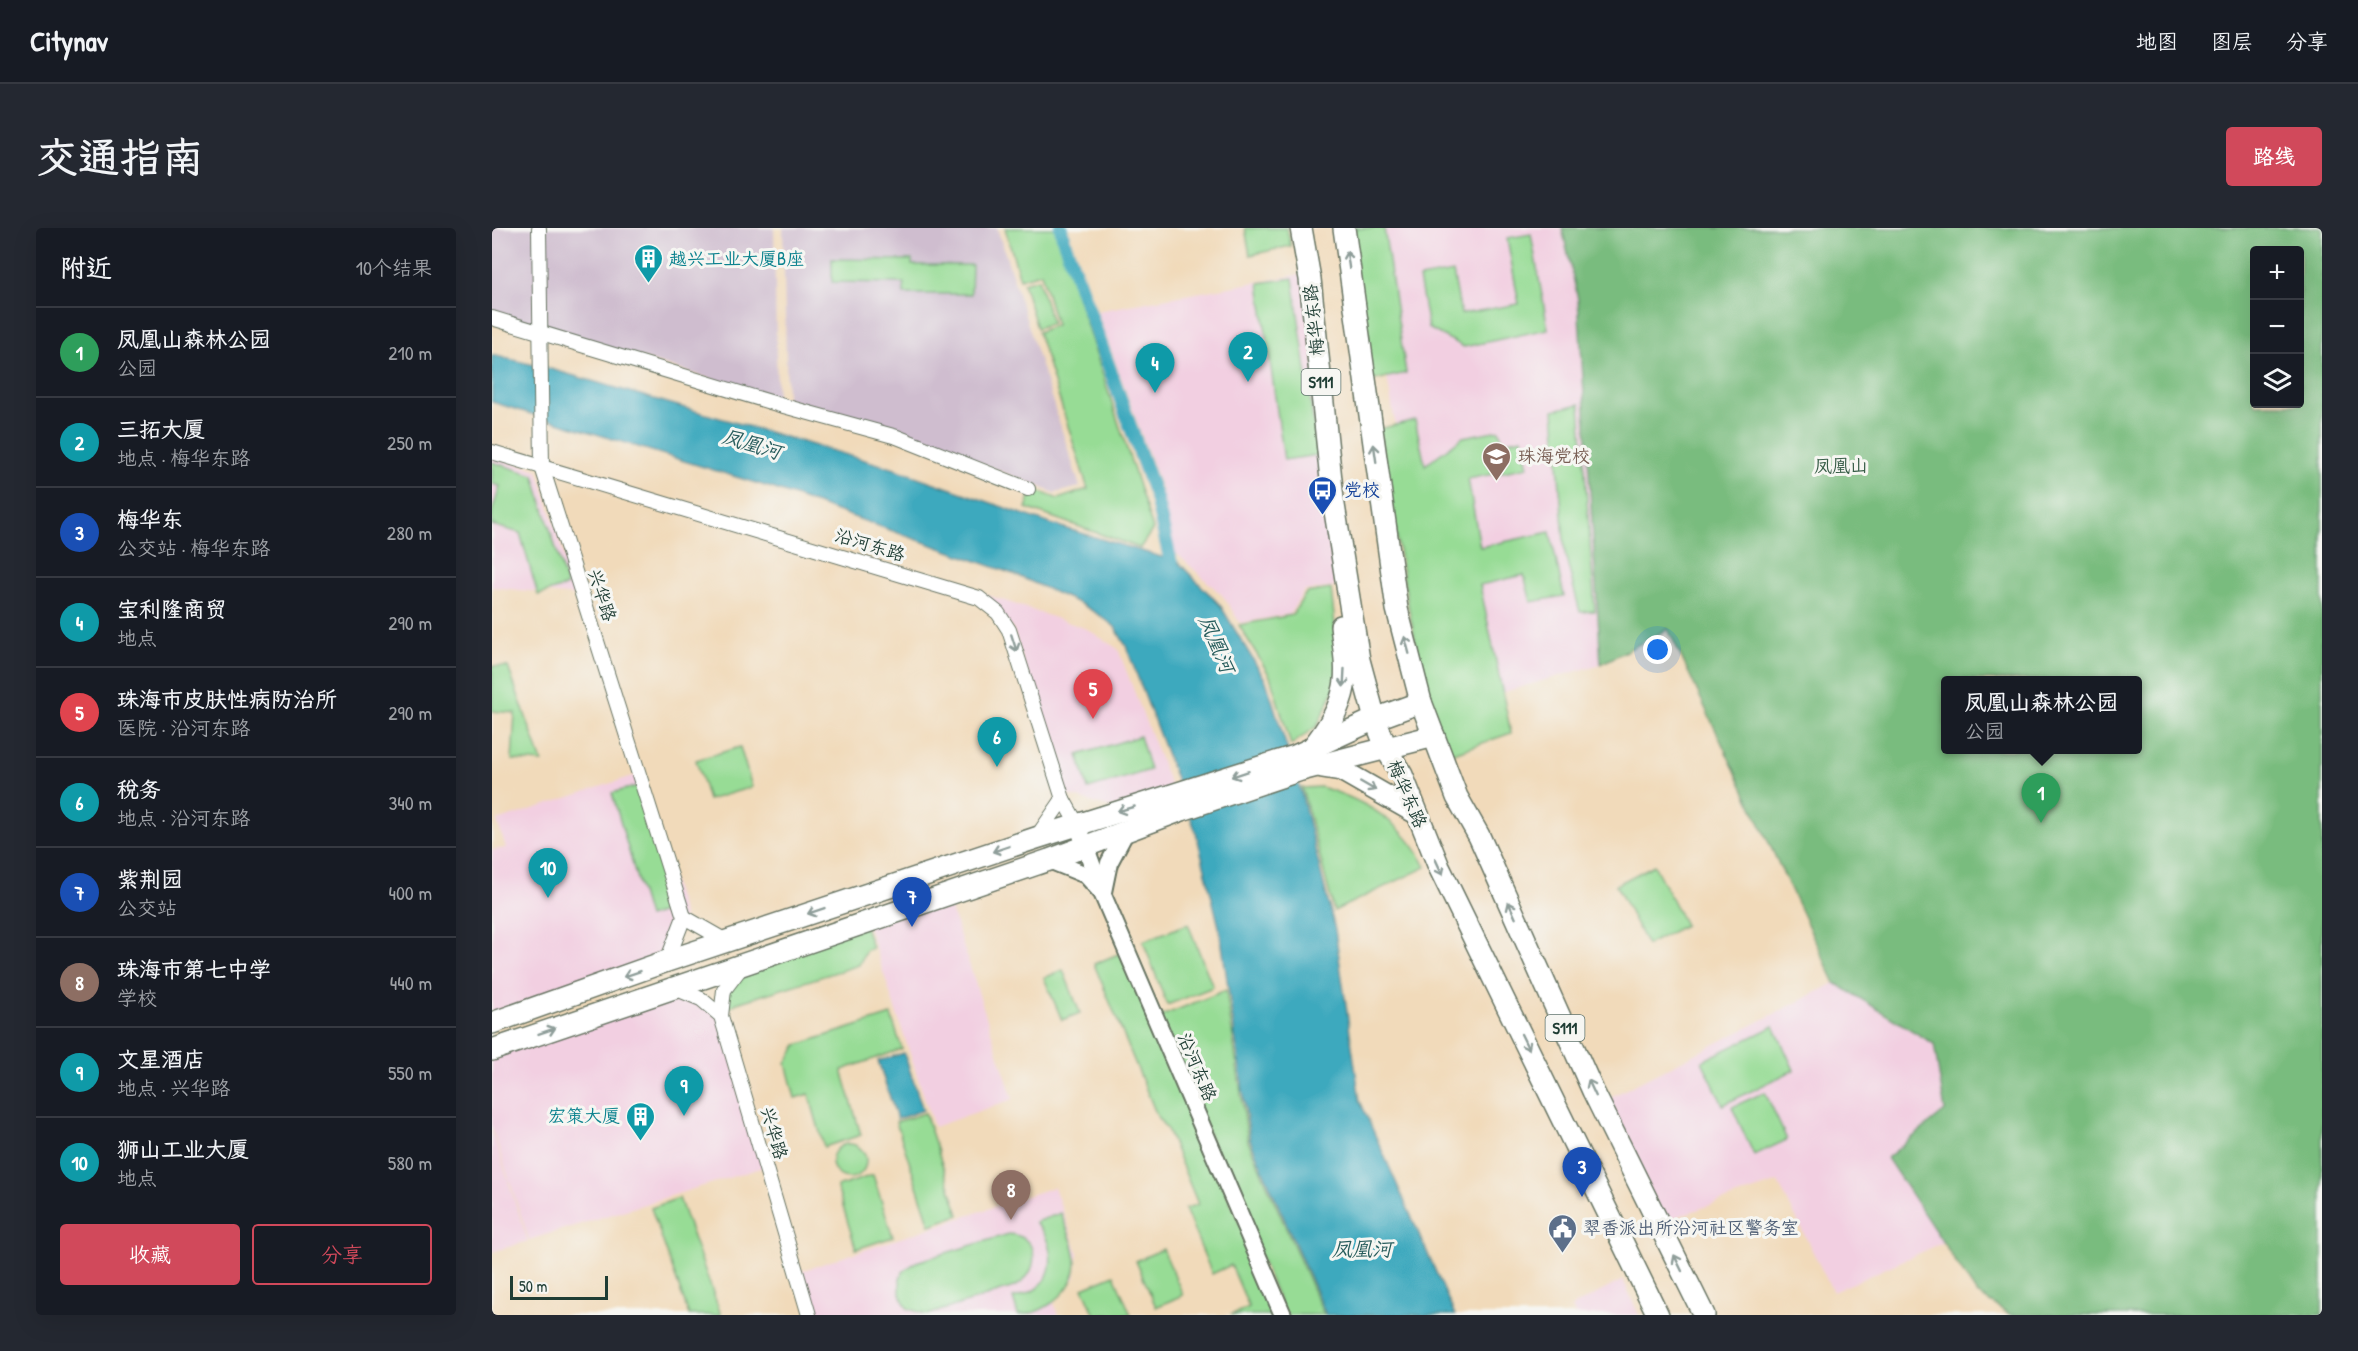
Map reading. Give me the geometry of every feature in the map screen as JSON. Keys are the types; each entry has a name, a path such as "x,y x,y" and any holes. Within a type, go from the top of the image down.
{"main road":[{"name":"梅华东路","path":"1301,228 1310,279 1333,500 1359,660 1376,719 1387,750 1402,775 1447,883 1658,1315"},
{"name":"S111","path":"1344,228 1397,609 1421,702 1457,797 1479,836 1593,1091 1704,1315"},
{"path":"1306,760 1325,731 1344,687 1345,671 1338,601 1340,536"},
{"path":"1306,760 1376,719 1421,702"},
{"path":"492,1023 667,961 1077,824 1179,802 1306,760 1387,750 1434,736"},
{"path":"1306,760 1341,770 1416,813"},
{"path":"492,1050 1125,833 1179,802"}],"street":[{"name":"兴华路","path":"539,228 542,467 684,916"},
{"path":"492,318 780,405 897,437 1028,489"},
{"name":"沿河东路","path":"492,452 979,598 998,613 1010,630 1063,799 1077,824"},
{"path":"1036,838 1063,799"},
{"path":"1077,824 1102,892"},
{"path":"1102,892 1109,863 1125,833"},
{"name":"沿河东路","path":"1049,860 1086,875 1102,892 1283,1315"},
{"path":"667,961 684,916 726,941"},
{"path":"721,1016 724,990 744,963"},
{"path":"672,987 701,999 721,1016"},
{"name":"兴华路","path":"721,1016 809,1315"}],"shaded area":[{"path":"492,228 774,228 777,399 492,313"},
{"path":"783,228 997,228 1080,487 1055,493 895,429 787,400"},
{"name":"珠海党校","path":"1361,228 1562,228 1578,299 1601,664 1445,709"},
{"path":"1302,274 1337,536 1335,587 1304,591 1290,614 1240,623 1223,596 1175,552 1161,488 1097,311"},
{"path":"492,457 538,470 576,596 492,587"},
{"path":"976,591 1087,629 1118,649 1172,790 1111,808 1065,794 1013,629"},
{"path":"639,774 684,917 667,961 492,1023 492,850 506,848 497,821"},
{"path":"947,896 1013,1099 934,1127 867,923"},
{"path":"1835,983 1934,1044 1945,1111 1887,1158 1944,1242 1833,1292 1778,1182 1661,1222 1603,1101"},
{"path":"673,989 720,1017 764,1167 529,1240 492,1128 492,1051"},
{"path":"492,1131 528,1241 492,1252"},
{"path":"1054,1187 1078,1253 1075,1278 1054,1303 1058,1315 811,1315 798,1272"},
{"path":"1623,1280 1639,1315 1575,1315 1572,1307"}],"green space":[{"path":"1005,228 1055,228 1153,529 1140,548 1026,508 1033,489 1058,499 1088,489 1038,332 1056,325 1041,273 1020,279"},
{"path":"1245,228 1287,228 1291,246 1250,255"},
{"path":"1347,228 1384,228 1406,373 1371,381"},
{"name":"凤凰山","path":"1562,228 2322,228 2322,1315 2011,1315 1977,1294 1887,1158 1945,1111 1934,1044 1835,983 1668,629 1601,664 1578,299"},
{"path":"1531,234 1548,329 1464,347 1428,328 1419,278 1453,272 1461,314 1519,304 1507,238"},
{"path":"832,259 912,260 912,265 972,265 971,294 904,294 904,283 832,282"},
{"path":"1293,278 1318,455 1284,460 1259,283"},
{"path":"1038,279 1052,323 1037,328 1023,283"},
{"path":"1580,404 1595,611 1580,612 1565,554 1554,410"},
{"path":"1415,420 1425,465 1463,437 1499,430 1503,442 1522,438 1528,467 1468,479 1480,547 1550,532 1564,596 1531,602 1524,575 1480,585 1511,733 1451,754 1427,699 1408,605 1379,429"},
{"path":"492,462 534,475 567,586 538,595 520,533 492,525 492,512 500,486 492,484"},
{"path":"1331,589 1339,661 1334,690 1317,726 1291,745 1270,676 1239,625 1292,615 1306,593"},
{"path":"492,666 508,667 542,762 512,760 515,713 492,711"},
{"path":"1140,736 1150,770 1088,789 1078,755"},
{"path":"740,747 752,787 708,800 696,760"},
{"path":"638,786 673,909 648,917 612,793"},
{"path":"1321,787 1354,799 1382,816 1407,838 1426,867 1334,911 1302,788"},
{"path":"1654,865 1685,925 1647,945 1616,885"},
{"path":"1188,924 1213,987 1167,1005 1143,941"},
{"path":"865,926 872,948 866,950 859,965 737,1003 725,1011 728,991 747,966"},
{"path":"1123,952 1279,1315 1231,1315 1249,1307 1231,1265 1212,1274 1185,1209 1198,1204 1167,1129 1158,1118 1094,964"},
{"path":"1063,970 1080,1013 1062,1020 1044,978"},
{"path":"1226,990 1248,1141 1324,1315 1285,1315 1159,1017"},
{"path":"891,1015 902,1049 842,1070 861,1135 824,1147 809,1094 795,1098 786,1063 797,1045"},
{"path":"1774,1026 1794,1070 1723,1105 1702,1061"},
{"path":"1765,1092 1787,1140 1754,1155 1732,1107"},
{"path":"925,1113 959,1215 930,1225 896,1122"},
{"path":"849,1144 861,1149 866,1161 861,1173 849,1178 837,1173 832,1161 837,1149"},
{"path":"873,1175 893,1237 856,1249 837,1187"},
{"path":"679,1198 721,1315 689,1315 651,1208"},
{"path":"1061,1213 1076,1257 1070,1283 1057,1299 1048,1305 1028,1314 1018,1315 1013,1298 1029,1293 1040,1286 1050,1269 1051,1259 1046,1239 1035,1222"},
{"path":"1009,1234 1020,1236 1032,1248 1033,1265 1023,1281 1014,1287 927,1315 907,1308 900,1294 900,1278 903,1272 916,1262"},
{"path":"1163,1249 1183,1295 1156,1307 1136,1261"},
{"path":"1114,1275 1131,1315 1095,1315 1083,1288"}],"water":[{"name":"凤凰河","path":"492,355 547,368 892,468 1051,524 1178,562 1220,605 1266,681 1301,792 1335,930 1360,1101 1455,1315 1326,1315 1250,1140 1220,931 1196,832 1126,646 1115,627 1081,604 1016,575 772,488 492,402"},
{"path":"904,1053 923,1110 897,1119 878,1061"}],"waterway":[{"path":"1061,228 1156,498 1174,576"}],"place":[{"name":"越兴工业大厦B座","path":"648,284"},
{"name":"三拓大厦","path":"1248,382"},
{"name":"宝利隆商贸","path":"1155,393"},
{"name":"珠海党校","path":"1497,482"},
{"name":"党校","path":"1323,516"},
{"name":"珠海市皮肤性病防治所","path":"1093,719"},
{"name":"税务","path":"997,767"},
{"name":"凤凰山森林公园","path":"2041,823"},
{"name":"狮山工业大厦","path":"548,898"},
{"name":"紫荆园","path":"912,927"},
{"name":"文星酒店","path":"684,1116"},
{"name":"宏策大厦","path":"641,1142"},
{"name":"梅华东","path":"1582,1197"},
{"name":"珠海市第七中学","path":"1011,1220"},
{"name":"翠香派出所沿河社区警务室","path":"1562,1254"}]}
